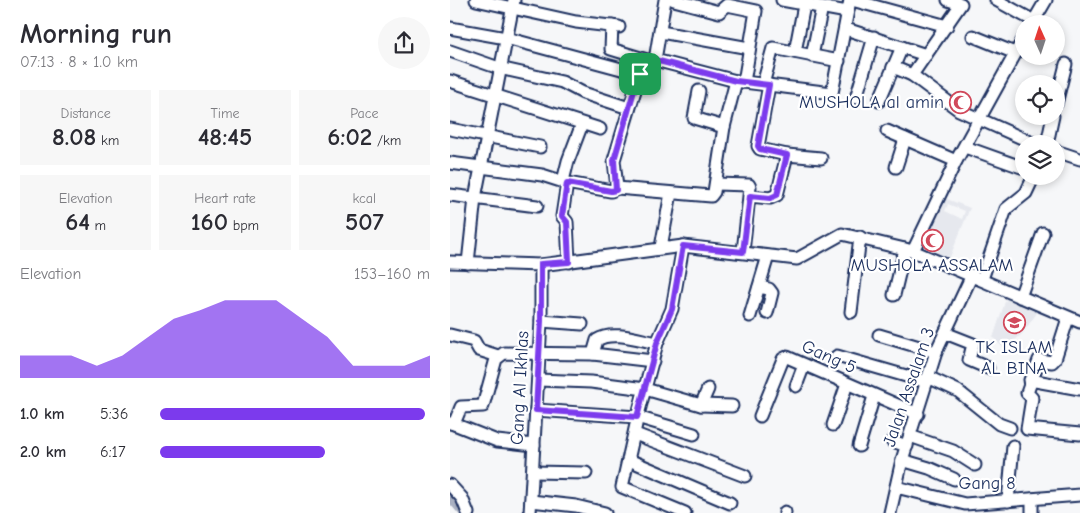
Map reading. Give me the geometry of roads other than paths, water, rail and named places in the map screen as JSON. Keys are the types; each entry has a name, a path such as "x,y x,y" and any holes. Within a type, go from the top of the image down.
{"street":[{"path":"476,0 513,4 576,22 615,27 611,49 651,60 740,81 831,93 851,0 947,26"},
{"path":"617,188 614,160 640,74 651,60 661,32 665,0"},
{"path":"450,163 542,175 565,182 611,191 617,188 711,196 714,194 724,127 740,81 749,48 756,10 727,5 719,12 674,0"},
{"path":"782,0 847,12"},
{"path":"912,75 961,4 948,0"},
{"path":"996,0 1023,15"},
{"path":"1038,15 1046,0"},
{"path":"468,263 474,198 488,136 499,68 513,4"},
{"path":"795,52 804,5"},
{"path":"812,56 822,7"},
{"path":"450,28 506,38 640,74"},
{"path":"846,29 926,54"},
{"path":"661,32 749,48"},
{"path":"894,295 909,250 1015,53 973,36"},
{"path":"856,98 874,38"},
{"path":"879,101 902,47"},
{"path":"821,158 787,155 760,149 758,146 772,48 839,61"},
{"path":"450,51 499,68 562,82 583,93 629,108"},
{"path":"1063,75 1066,64"},
{"path":"894,67 912,75 948,104 1015,135"},
{"path":"450,81 600,129"},
{"path":"699,91 694,118 724,127"},
{"path":"569,262 567,222 562,216 565,182 568,162 582,124"},
{"path":"450,128 540,147"},
{"path":"887,131 956,161"},
{"path":"896,167 905,139"},
{"path":"966,147 1015,165"},
{"path":"1065,154 1080,158"},
{"path":"750,196 770,198 777,195 787,155"},
{"path":"716,184 749,185 750,196 743,252"},
{"name":"Jalan Assalam 3","path":"890,513 902,460 936,352 977,277 1006,209 1026,193 1030,185"},
{"path":"661,247 671,193"},
{"path":"450,195 537,206"},
{"path":"1020,297 1043,233"},
{"path":"450,262 541,264 569,262 661,247 683,246 797,259 842,234 909,250 977,277 1045,309 1080,322"},
{"path":"851,312 860,237"},
{"path":"683,246 672,309 657,343 623,479 624,489 685,513"},
{"path":"750,316 768,256"},
{"name":"Gang Al Ikhlas","path":"530,513 540,353 541,264"},
{"path":"759,287 772,293 767,313"},
{"path":"1068,318 1054,361 1039,360 1030,380 1027,393 1032,398 1027,429 1080,434"},
{"path":"541,321 582,324"},
{"path":"945,333 973,344 968,360 988,368"},
{"path":"450,335 474,341 478,350 498,356 504,353 593,354 653,361"},
{"path":"879,335 936,352"},
{"path":"593,354 597,340 602,337 632,338 657,343"},
{"path":"498,356 483,406 459,408 452,424 497,441 534,445"},
{"path":"837,356 928,379 958,391 999,424 1010,428"},
{"name":"Gang 5","path":"760,416 783,359 787,358 918,414"},
{"path":"796,386 804,365"},
{"path":"538,380 591,382 645,389 701,405 732,406"},
{"path":"1030,380 1080,389"},
{"path":"833,425 847,384"},
{"path":"701,405 708,390"},
{"path":"859,446 874,396"},
{"path":"536,410 637,417 694,434"},
{"path":"635,434 745,476"},
{"path":"892,441 908,441 953,451 974,464"},
{"path":"1008,501 1013,446"},
{"path":"629,460 730,503"},
{"path":"902,460 929,468 954,479"},
{"path":"533,472 586,473"},
{"path":"450,485 462,498 468,513"},
{"name":"Gang 8","path":"896,487 965,508 1008,501 1080,495"},
{"path":"1032,499 1032,513"},
{"path":"531,501 576,506 605,513"}],"waterway":[{"path":"450,498 463,513"}],"place":[{"name":"MUSHOLA al amin","path":"960,102"},
{"name":"MUSHOLA ASSALAM","path":"932,240"},
{"name":"TK ISLAM AL BINA","path":"1014,322"}]}
